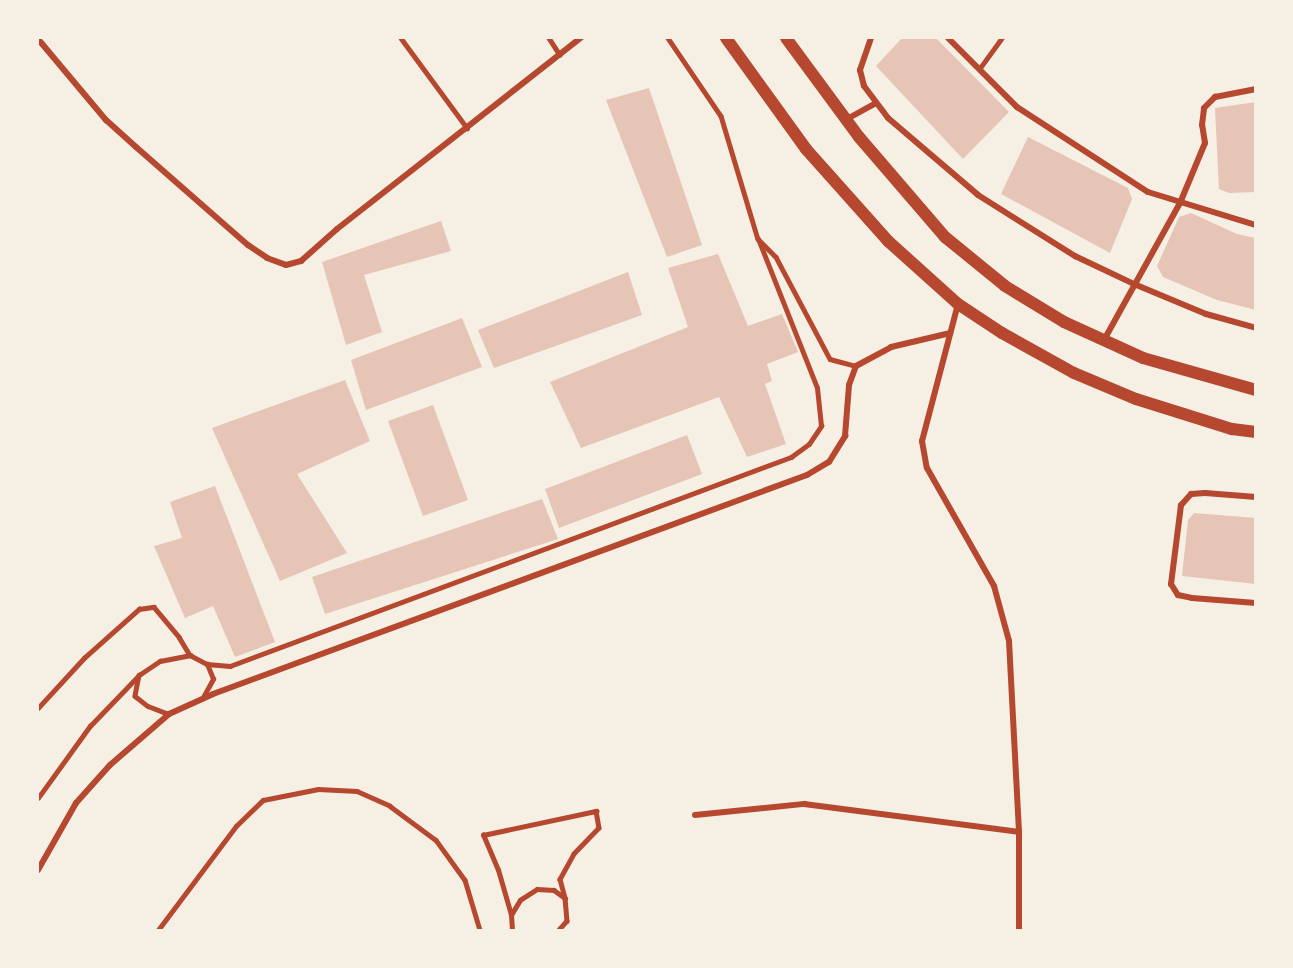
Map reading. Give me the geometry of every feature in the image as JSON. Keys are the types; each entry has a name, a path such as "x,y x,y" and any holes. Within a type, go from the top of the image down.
{"main road":[{"path":"726,38 806,149 888,241 958,304 1002,333 1074,373 1136,399 1232,429 1256,432"},
{"path":"786,38 846,120 945,237 1005,286 1064,322 1143,358 1256,390"}],"street":[{"path":"38,39 106,120 129,141 248,245 267,258 286,265 301,261 337,229 581,38"},
{"path":"871,38 860,70 864,87 888,118 978,195 1075,256 1206,314 1256,328"},
{"path":"948,38 1017,107 1066,141 1148,192 1256,225"},
{"path":"1104,340 1180,203 1205,143 1204,108 1215,97 1256,89"},
{"path":"846,120 876,103"},
{"path":"958,304 922,441 927,468 994,586 1009,641 1018,832 1019,930"},
{"path":"38,870 75,803 110,765 169,714 202,699 807,475 829,462 845,436 849,385 856,366 891,347 950,333"},
{"path":"1256,497 1191,494 1181,505 1171,584 1178,595 1256,603"},
{"path":"695,815 804,804 1018,832"}],"lane":[{"path":"401,38 467,128"},
{"path":"549,38 560,55"},
{"path":"38,708 84,658 139,609 154,607 179,637 190,655 207,664 230,666 791,457 809,444 821,426 817,388 758,239 720,116 668,38"},
{"path":"980,68 1002,38"},
{"path":"758,239 776,257 830,358 856,366"},
{"path":"38,798 90,726 139,675 160,661 190,655"},
{"path":"202,699 213,680 207,664"},
{"path":"139,675 135,696 148,706 169,714"},
{"path":"158,930 236,826 263,800 318,789 357,791 390,806 436,840 465,880 480,930"},
{"path":"512,930 511,915 498,870 483,835 596,811 599,828 574,854 560,879 566,898 567,921 559,930"},
{"path":"511,915 520,900 537,889 554,890 566,898"}],"building":[{"path":"902,38 936,38 1009,112 963,159 876,66"},
{"path":"649,88 702,245 667,257 606,100"},
{"path":"1256,102 1256,192 1229,193 1219,189 1215,108"},
{"path":"1028,137 1128,188 1132,199 1110,253 1001,194"},
{"path":"1191,213 1237,234 1256,238 1256,310 1217,300 1163,277 1157,266 1179,217"},
{"path":"441,221 451,251 364,275 382,332 346,345 322,262"},
{"path":"718,254 748,326 782,314 798,352 767,364 772,381 765,384 786,444 747,457 719,397 581,448 550,382 688,327 668,268"},
{"path":"628,272 642,315 494,368 478,330"},
{"path":"462,318 482,367 366,410 351,360"},
{"path":"345,380 370,441 297,474 347,553 280,581 212,428"},
{"path":"433,405 468,500 423,516 388,421"},
{"path":"687,435 702,474 559,528 545,489"},
{"path":"215,486 275,642 235,657 213,606 185,618 154,546 182,538 170,502"},
{"path":"542,499 558,539 325,614 312,577"},
{"path":"1194,513 1256,518 1256,584 1182,576 1188,520"}]}
